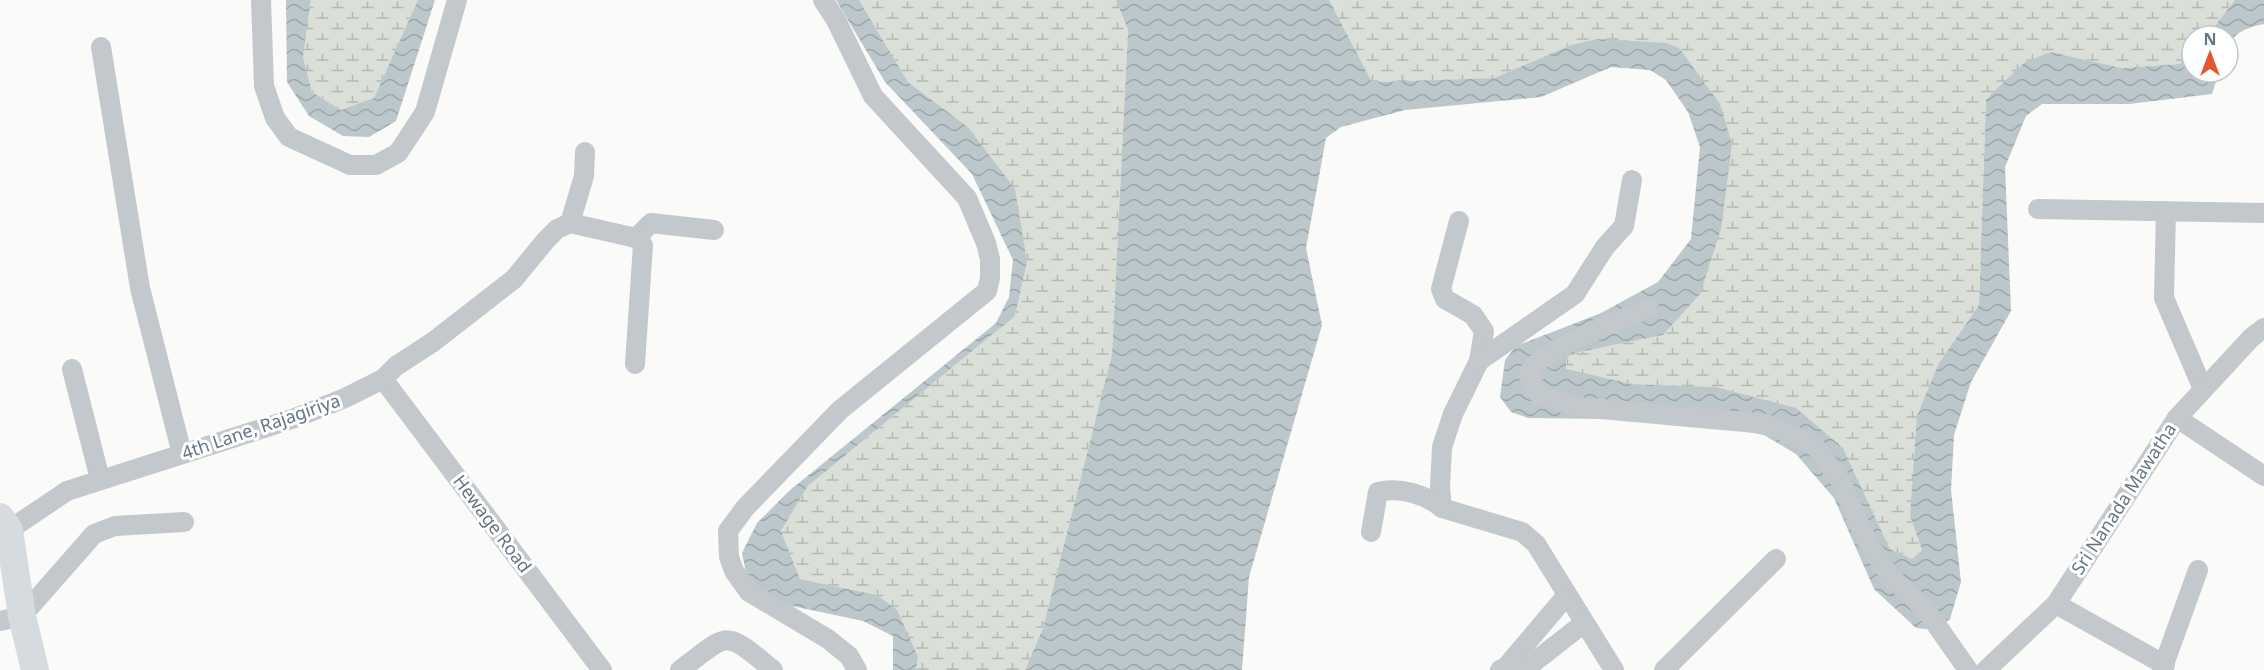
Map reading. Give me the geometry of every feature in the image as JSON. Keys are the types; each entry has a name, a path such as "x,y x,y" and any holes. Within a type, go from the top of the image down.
{"street":[{"path":"261,0 264,86 274,118 289,137 350,165 376,165 398,153 425,112 457,0"},
{"path":"823,0 836,20 873,96 967,198 986,243 990,259 987,291 840,410 746,508 728,531 729,557 734,571 749,592 828,639 849,656 857,670"},
{"path":"101,47 140,288 182,454"},
{"path":"585,152 584,176 570,223 636,238 643,245 634,364"},
{"path":"1479,361 1575,294 1605,247 1624,226 1632,180"},
{"path":"2038,209 2264,213"},
{"path":"2166,211 2164,298 2203,389"},
{"path":"1442,508 1440,488 1442,447 1453,414 1479,361 1484,331 1473,315 1445,299 1441,289 1459,221"},
{"name":"4th Lane, Rajagiriya","path":"4,523 67,491 295,418 345,398 382,379 396,366 433,342 514,279 557,229 570,223"},
{"path":"636,238 651,223 714,230"},
{"path":"1649,308 1570,342 1532,366 1528,374 1540,396 1579,407 1767,424 1814,445 1839,478 1868,543 1890,576 1926,610 1968,670"},
{"name":"Sri Nanada Mawatha","path":"1986,670 2056,604 2177,418 2251,338 2264,328"},
{"path":"72,369 100,479"},
{"name":"Hewage Road","path":"382,379 602,670"},
{"path":"2177,418 2264,476"},
{"path":"1371,532 1378,492 1392,489 1430,498 1442,508 1522,532 1536,544 1614,670"},
{"path":"11,618 94,534 116,526 184,522"},
{"path":"4,523 11,618 35,670"},
{"path":"1664,670 1776,559"},
{"path":"2056,604 2163,667 2198,570"},
{"path":"1500,670 1506,668 1568,595"},
{"path":"1524,670 1584,623"},
{"path":"680,670 720,640 732,639 743,645 773,670"}],"green space":[{"path":"311,0 418,0 374,99 341,110 312,92 303,57"},
{"path":"859,0 1116,0 1128,30 1112,354 1043,628 1025,670 916,670 918,657 877,595 800,579 781,531 808,486 1015,316 1027,262 968,127 908,82"},
{"path":"1329,0 2235,0 2216,24 2180,24 2179,64 2122,68 2051,52 1986,98 1979,305 1939,363 1910,516 1922,550 1912,559 1890,549 1843,448 1715,387 1632,384 1566,370 1567,357 1580,352 1663,335 1721,229 1679,48 1571,45 1494,78 1372,82"}],"water":[{"path":"286,0 311,0 303,57 312,92 341,110 374,98 418,0 435,0 396,121 369,137 343,136 309,116 287,82"},
{"path":"836,0 859,0 908,82 968,127 1015,189 1027,262 1015,316 808,486 781,531 800,579 877,595 897,610 918,657 916,670 893,670 893,636 863,621 769,601 746,573 742,553 757,523 789,491 996,323 1009,297 1013,260 972,174 885,82"},
{"path":"1116,0 1329,0 1372,82 1494,78 1571,45 1598,39 1667,43 1679,48 1720,104 1732,144 1721,229 1700,294 1663,335 1580,352 1567,357 1566,369 1632,384 1715,387 1796,408 1843,448 1890,549 1912,559 1922,550 1910,516 1917,416 1939,363 1979,305 1986,99 2025,62 2051,52 2122,68 2180,63 2180,84 2215,84 2212,94 2129,104 2042,104 2026,116 2005,167 2011,311 1971,382 1954,435 1951,490 1961,582 1950,619 1935,630 1916,628 1874,589 1834,498 1796,454 1764,435 1687,420 1528,418 1511,412 1500,397 1505,360 1516,346 1601,313 1658,282 1691,239 1700,147 1688,112 1666,80 1650,70 1611,67 1541,97 1405,110 1341,127 1326,138 1306,248 1322,325 1249,577 1242,670 1025,670 1043,628 1112,354 1128,30"},
{"path":"2235,0 2264,0 2264,24 2240,32 2240,24 2216,24"}]}
